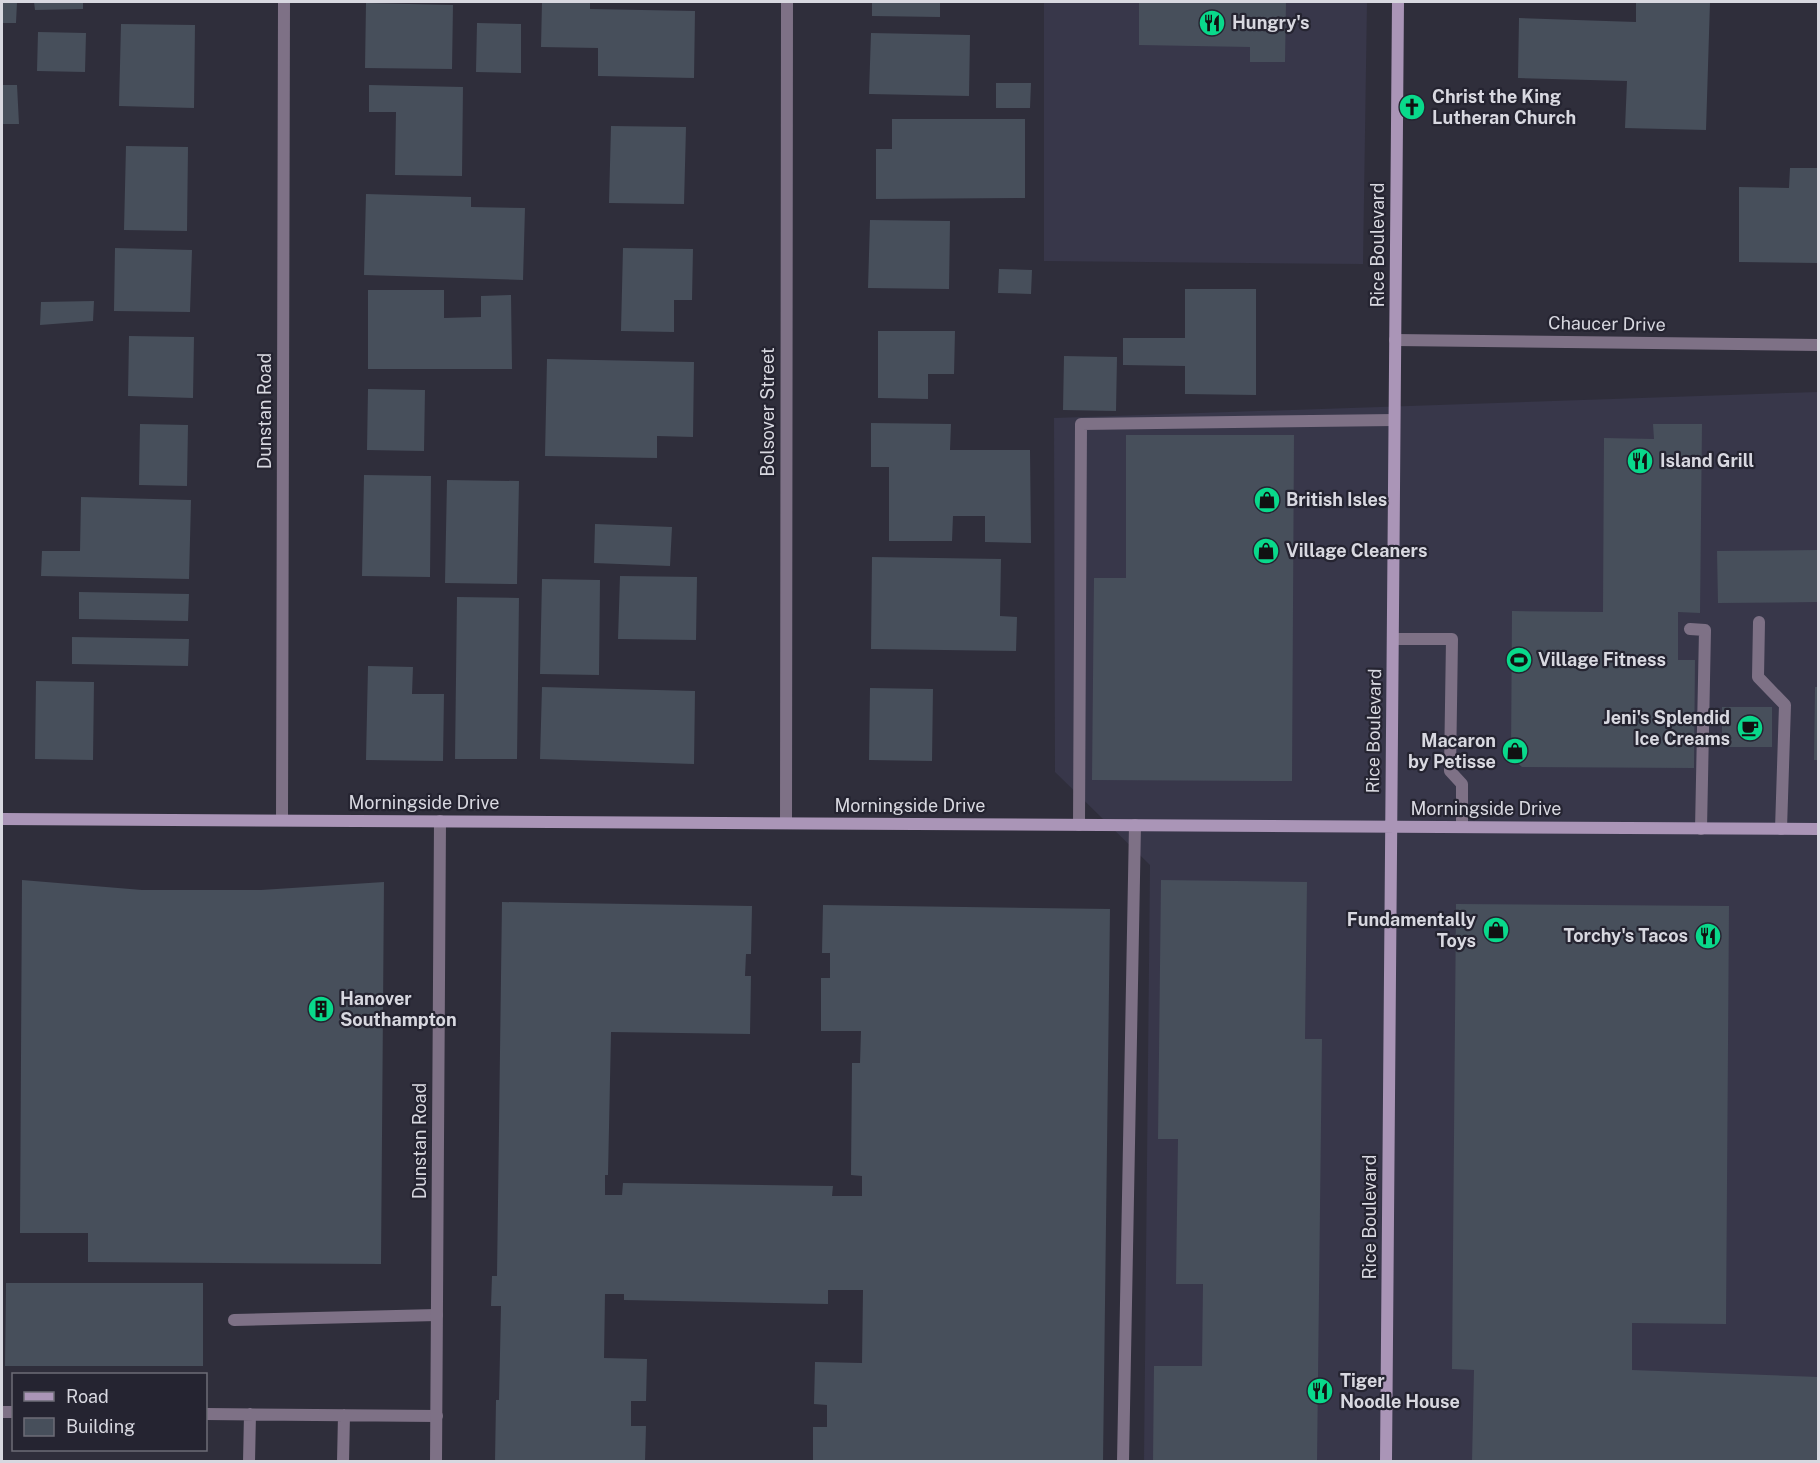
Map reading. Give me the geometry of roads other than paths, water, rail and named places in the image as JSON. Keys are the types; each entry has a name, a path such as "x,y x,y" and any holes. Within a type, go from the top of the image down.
{"street":[{"name":"Dunstan Road","path":"282,820 284,2"},
{"name":"Bolsover Street","path":"786,823 787,2"},
{"name":"Rice Boulevard","path":"1386,1461 1398,2"},
{"name":"Chaucer Drive","path":"1395,340 1818,345"},
{"path":"1079,825 1081,424 1394,420"},
{"path":"1759,622 1758,677 1785,705 1781,829"},
{"path":"1690,629 1705,630 1701,829"},
{"path":"1393,639 1452,639 1450,771 1462,784 1462,827"},
{"name":"Morningside Drive","path":"2,819 1818,830"},
{"name":"Dunstan Road","path":"436,1461 440,821"},
{"path":"1124,1461 1135,825"},
{"path":"234,1320 437,1315"},
{"path":"207,1414 436,1416"},
{"path":"249,1461 250,1414"},
{"path":"343,1461 344,1415"}],"place":[{"name":"Hungry's","path":"1212,23"},
{"name":"Christ the King Lutheran Church","path":"1412,107"},
{"name":"Island Grill","path":"1640,461"},
{"name":"British Isles","path":"1267,500"},
{"name":"Village Cleaners","path":"1266,551"},
{"name":"Village Fitness","path":"1519,660"},
{"name":"Jeni's Splendid Ice Creams","path":"1750,728"},
{"name":"Macaron by Petisse","path":"1515,751"},
{"name":"Fundamentally Toys","path":"1496,930"},
{"name":"Torchy's Tacos","path":"1708,936"},
{"name":"Hanover Southampton","path":"321,1009"},
{"name":"Tiger Noodle House","path":"1320,1391"}]}
